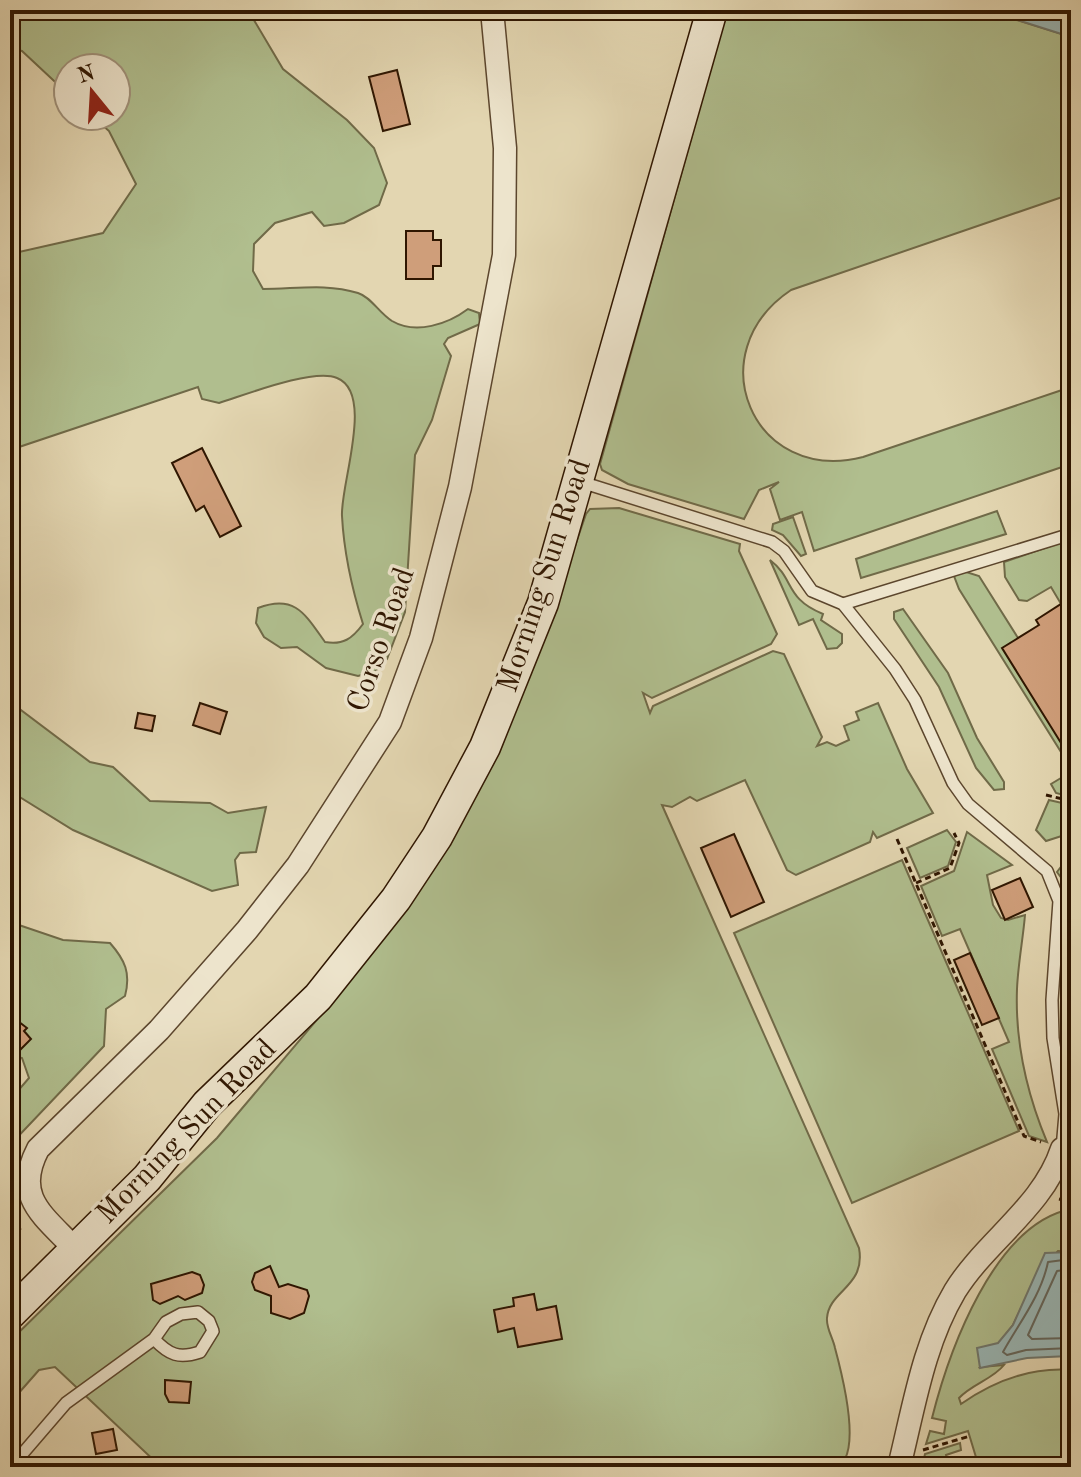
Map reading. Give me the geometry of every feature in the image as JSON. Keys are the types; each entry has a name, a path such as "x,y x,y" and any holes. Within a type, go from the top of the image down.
{"main road":[{"name":"Morning Sun Road","path":"10,1314 147,1178 207,1104 318,997 396,899 437,837 485,747 543,603 712,10"}],"street":[{"name":"Corso Road","path":"75,1249 31,1198 27,1187 28,1167 38,1149 159,1030 298,865 390,722 421,638 460,487 504,255 505,148 492,10"},
{"path":"911,1458 924,1361 956,1290 1039,1193 1055,1169 1062,1149"}],"lane":[{"path":"578,481 772,542 784,551 812,591 843,604 895,669 915,700 953,783 968,804 1039,862 1056,891 1059,924 1052,1000 1065,1114 1062,1149"},
{"path":"843,604 1071,534"},
{"path":"11,1467 66,1403 154,1339 166,1322 181,1314 198,1312 209,1321 213,1331 200,1352 183,1358 167,1352 154,1339"}],"path":[{"path":"1046,795 1071,801"},
{"path":"916,883 950,868 959,847 954,833"},
{"path":"897,839 1024,1136 1062,1149"},
{"path":"1050,1208 1060,1199"},
{"path":"911,1458 926,1435"},
{"path":"911,1458 970,1436"}],"green space":[{"path":"10,10 248,10 283,69 347,120 374,148 387,183 379,205 344,223 324,226 312,212 275,223 254,244 253,271 263,289 323,287 358,293 392,321 411,327 432,326 468,309 479,313 480,324 448,338 444,344 451,356 432,420 415,455 405,612 387,659 376,671 358,676 326,668 297,647 281,648 264,637 256,623 258,608 281,603 305,615 325,642 347,640 363,624 349,571 342,516 353,441 354,402 348,387 337,378 296,379 219,403 202,399 198,387 10,450 10,254 103,233 136,184 110,132 132,132 132,52 52,52 52,79 22,51 10,49"},
{"path":"727,10 985,10 1071,37 1071,194 791,290 763,316 747,347 743,378 750,408 767,433 792,452 824,460 863,457 1071,387 1071,464 814,551 802,512 780,520 770,489 779,482 759,490 744,519 628,484 602,470 600,464"},
{"path":"619,508 740,544 739,551 777,634 771,644 652,698 643,693 650,713 653,706 773,651 784,654 822,737 817,746 827,742 836,746 849,740 844,726 859,720 856,712 878,703 907,769 933,813 877,838 873,832 870,842 796,875 787,870 745,780 697,801 690,797 672,807 662,805 859,1248 857,1271 834,1301 827,1318 847,1404 849,1435 845,1459 832,1466 808,1467 805,1459 779,1467 161,1467 55,1367 39,1370 10,1403 10,1341 217,1138 326,1009 536,659 586,514 590,509"},
{"path":"997,511 1006,534 861,578 856,559"},
{"path":"793,517 806,554 801,556 783,535 772,530 773,524"},
{"path":"1071,539 1071,605 1064,609 1051,587 1027,601 1019,600 1005,577 1004,562"},
{"path":"770,560 796,595 823,614 821,620 842,634 842,643 837,648 827,649 813,619 799,625"},
{"path":"963,571 979,576 1018,638 1071,759 1071,768 959,589 954,576"},
{"path":"903,609 948,673 977,738 1004,782 1004,789 994,790 976,768 939,687 894,619 894,612"},
{"path":"10,675 17,680 13,704 90,762 113,767 150,801 210,803 228,813 266,807 256,852 240,853 235,860 238,885 212,891 73,830 10,791"},
{"path":"1071,772 1071,797 1056,793 1051,784"},
{"path":"1049,800 1071,805 1071,833 1046,841 1036,830"},
{"path":"947,830 956,842 948,866 920,878 907,848"},
{"path":"967,832 1012,865 987,875 993,905 1001,918 1008,920 1025,915 1018,980 1018,1029 1028,1086 1047,1142 1029,1136 992,1049 1009,1042 960,929 942,936 921,886 954,871"},
{"path":"902,860 1019,1131 852,1203 734,933"},
{"path":"1071,862 1071,891 1057,872 1064,863"},
{"path":"10,922 63,940 110,943 123,961 127,980 125,996 106,1009 104,1046 10,1145 10,1100 29,1078 22,1058 10,1055"},
{"path":"1071,1209 1071,1252 1058,1251 1038,1273 1013,1325 980,1367 1004,1365 959,1398 961,1404 999,1382 1027,1373 1071,1370 1071,1467 979,1467 968,1431 926,1444 930,1431 944,1434 946,1421 932,1418 950,1359 979,1294 1019,1239 1044,1220"},
{"path":"960,1443 961,1450 946,1455 949,1467 922,1467 925,1454"}],"water":[{"path":"985,10 1071,10 1071,37 989,11"},
{"path":"1071,1252 1069,1356 1027,1358 980,1368 977,1348 998,1343 1013,1325 1045,1253"}],"building":[{"path":"397,70 410,124 383,131 369,77"},
{"path":"406,231 433,231 433,240 441,240 441,266 433,266 433,279 406,279"},
{"path":"202,448 241,526 220,537 204,506 196,511 172,463"},
{"path":"1061,604 1064,609 1071,605 1071,759 1002,648 1039,625 1036,620"},
{"path":"200,703 227,712 220,734 193,725"},
{"path":"138,713 155,716 152,731 135,728"},
{"path":"734,834 764,902 731,917 701,848"},
{"path":"1020,878 1033,907 1005,920 992,890"},
{"path":"970,953 999,1018 982,1025 954,960"},
{"path":"10,1015 27,1028 24,1031 31,1039 20,1050 13,1043 10,1046"},
{"path":"270,1266 279,1287 288,1284 307,1290 309,1296 304,1313 290,1319 271,1313 271,1296 255,1290 252,1282 255,1273"},
{"path":"192,1272 200,1275 204,1285 202,1293 185,1300 178,1296 160,1304 153,1300 151,1284"},
{"path":"534,1294 537,1310 556,1306 562,1339 518,1347 514,1328 498,1332 494,1310 514,1306 513,1298"},
{"path":"165,1380 191,1382 189,1403 169,1402 165,1394"},
{"path":"113,1429 117,1450 96,1454 92,1433"}]}
